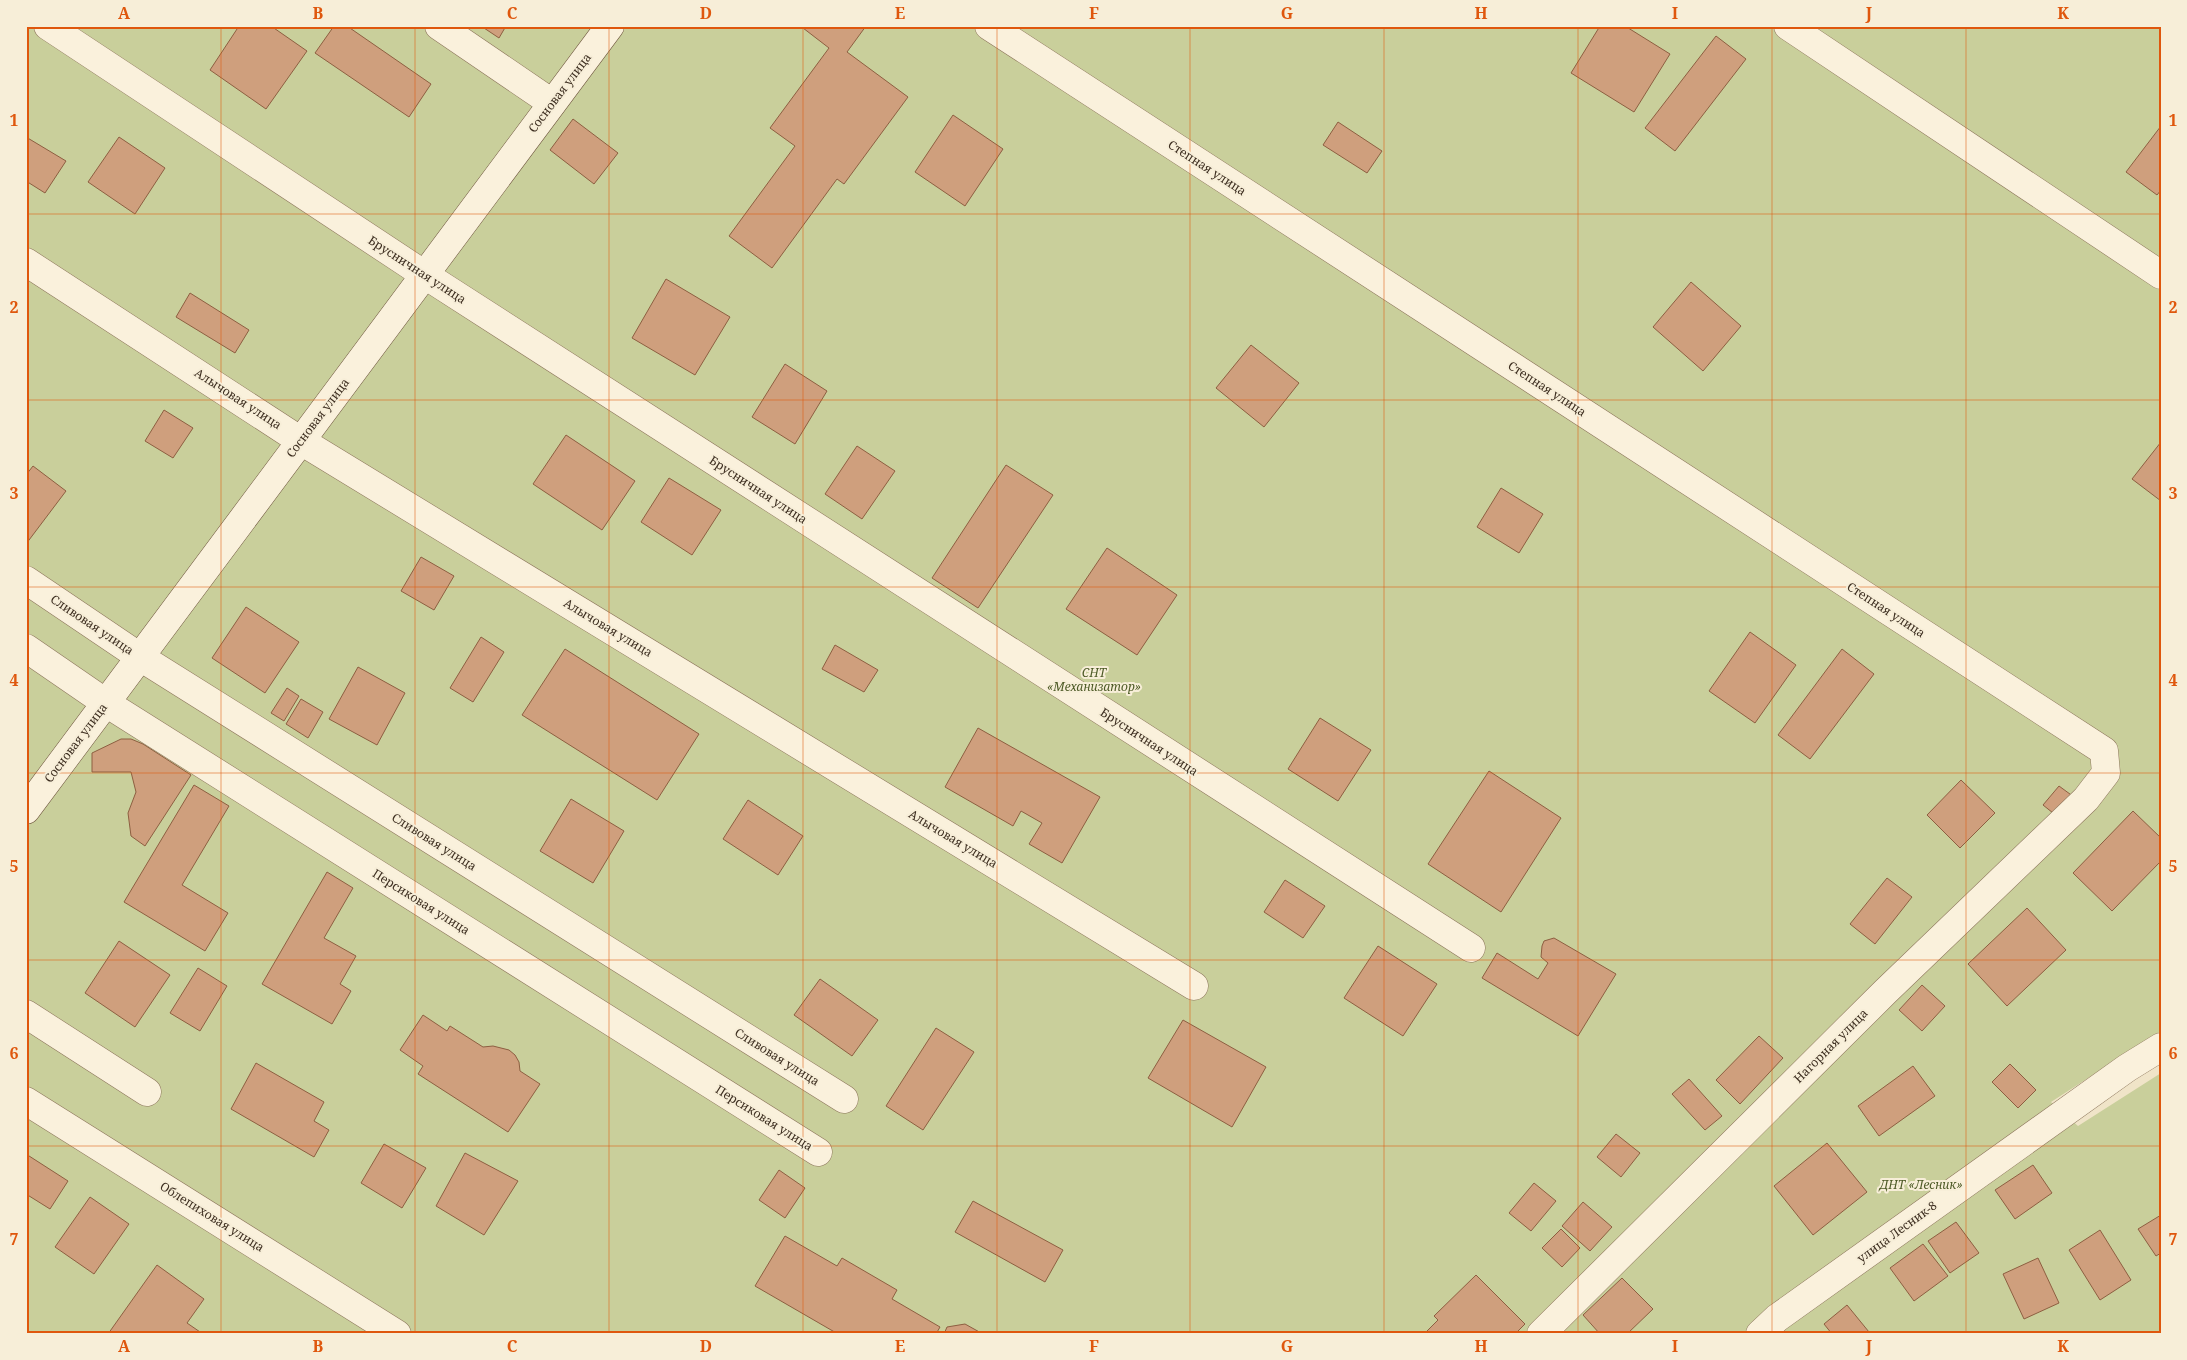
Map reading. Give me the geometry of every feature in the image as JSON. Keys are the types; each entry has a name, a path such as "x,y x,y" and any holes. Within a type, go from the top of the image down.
{"street":[{"name":"Брусничная улица","path":"48,26 424,275 1471,948"},
{"path":"439,26 552,103"},
{"name":"Сосновая улица","path":"26,810 610,26"},
{"name":"Степная улица","path":"989,26 2104,751"},
{"path":"1788,26 2161,275"},
{"name":"Алычовая улица","path":"26,262 301,441 1194,986"},
{"name":"Сливовая улица","path":"26,580 140,657 844,1100"},
{"name":"Персиковая улица","path":"26,648 106,703 818,1152"},
{"name":"Нагорная улица","path":"1541,1334 1885,992 2086,799 2106,773 2104,751"},
{"path":"26,1014 147,1092"},
{"name":"улица Лесник-8","path":"1760,1334 1793,1306 2127,1068 2161,1048"},
{"name":"Облепиховая улица","path":"26,1100 398,1334"}],"green space":[{"name":"СНТ «Механизатор»","path":"26,26 2161,26 2161,1031 2051,1102 2078,1126 2161,1073 2161,1334 26,1334"}],"building":[{"path":"239,26 271,26 307,51 266,109 210,70"},
{"path":"334,26 347,26 431,84 409,117 315,53"},
{"path":"481,26 506,26 499,38"},
{"path":"804,26 866,26 847,52 908,97 844,184 837,179 772,268 729,236 795,146 770,128 829,48 803,28"},
{"path":"1600,26 1625,26 1670,54 1634,112 1571,73"},
{"path":"1716,36 1746,59 1675,151 1645,128"},
{"path":"953,115 1003,149 965,206 915,172"},
{"path":"573,119 618,153 594,184 550,150"},
{"path":"1338,122 1382,151 1367,173 1323,145"},
{"path":"2161,126 2161,190 2157,195 2126,172"},
{"path":"26,137 66,161 45,193 26,181"},
{"path":"119,137 165,168 135,214 88,182"},
{"path":"666,279 730,317 695,375 632,338"},
{"path":"1691,282 1741,326 1703,371 1653,327"},
{"path":"190,293 249,330 235,353 176,317"},
{"path":"1251,345 1299,383 1264,427 1216,388"},
{"path":"785,364 827,391 795,444 752,417"},
{"path":"164,410 193,428 173,458 145,441"},
{"path":"566,435 635,481 602,530 533,484"},
{"path":"2161,442 2161,501 2132,479"},
{"path":"857,446 895,471 862,519 825,494"},
{"path":"1006,465 1053,495 978,608 932,578"},
{"path":"33,466 66,491 26,544 26,475"},
{"path":"669,478 721,510 692,555 641,522"},
{"path":"1501,488 1543,514 1519,553 1477,527"},
{"path":"1107,548 1177,595 1137,655 1066,609"},
{"path":"421,557 454,576 434,610 401,591"},
{"path":"246,607 299,642 265,693 212,658"},
{"path":"1750,632 1796,665 1755,723 1709,691"},
{"path":"481,637 504,652 473,702 450,688"},
{"path":"835,645 878,670 864,692 822,669"},
{"path":"565,649 699,734 657,800 522,715"},
{"path":"1842,649 1874,674 1810,759 1778,735"},
{"path":"358,667 405,693 377,745 329,719"},
{"path":"287,688 299,696 284,721 271,713"},
{"path":"301,699 323,712 308,738 286,724"},
{"path":"1320,718 1371,750 1338,801 1288,769"},
{"path":"978,728 1100,797 1062,863 1029,844 1042,823 1021,811 1013,826 945,787"},
{"path":"121,739 131,739 143,744 191,775 145,846 131,836 128,813 136,792 131,772 92,772 92,753"},
{"path":"1489,771 1561,818 1501,912 1428,864"},
{"path":"1961,780 1995,813 1960,848 1927,815"},
{"path":"194,785 229,806 182,885 228,913 205,951 124,902"},
{"path":"2059,786 2074,797 2058,817 2043,805"},
{"path":"571,799 624,831 593,883 540,851"},
{"path":"748,800 803,836 778,875 723,839"},
{"path":"2133,811 2161,838 2161,861 2112,911 2073,873"},
{"path":"327,872 353,888 324,938 356,956 340,984 351,991 332,1024 262,984"},
{"path":"1887,878 1912,897 1875,944 1850,924"},
{"path":"1285,880 1325,906 1303,938 1264,912"},
{"path":"2027,908 2066,950 2007,1006 1968,964"},
{"path":"1554,938 1616,974 1578,1036 1482,978 1497,953 1538,979 1548,963 1541,957 1542,946 1544,941"},
{"path":"119,941 170,975 135,1027 85,993"},
{"path":"1378,946 1437,984 1403,1036 1344,998"},
{"path":"198,968 227,986 200,1031 170,1013"},
{"path":"820,979 878,1020 852,1056 794,1015"},
{"path":"1922,985 1945,1006 1922,1031 1899,1010"},
{"path":"423,1015 447,1031 450,1026 483,1047 493,1046 509,1050 519,1062 520,1071 540,1084 508,1132 418,1074 423,1066 400,1050"},
{"path":"1183,1020 1266,1067 1232,1127 1148,1078"},
{"path":"936,1028 974,1052 923,1130 886,1106"},
{"path":"1759,1036 1783,1058 1740,1104 1716,1080"},
{"path":"256,1063 324,1102 314,1121 329,1130 314,1157 231,1109"},
{"path":"2010,1064 2036,1090 2018,1108 1992,1082"},
{"path":"1913,1066 1935,1096 1879,1136 1858,1106"},
{"path":"1689,1079 1722,1116 1705,1130 1672,1094"},
{"path":"1616,1134 1640,1153 1621,1177 1597,1157"},
{"path":"1827,1143 1867,1192 1813,1235 1774,1186"},
{"path":"384,1144 426,1168 402,1208 361,1183"},
{"path":"465,1153 518,1181 484,1235 436,1206"},
{"path":"26,1154 68,1181 50,1209 26,1194"},
{"path":"2033,1165 2052,1193 2015,1219 1995,1190"},
{"path":"779,1170 805,1188 785,1218 759,1200"},
{"path":"1534,1183 1556,1201 1531,1231 1509,1213"},
{"path":"90,1197 129,1224 94,1274 55,1247"},
{"path":"973,1201 1063,1250 1045,1282 955,1232"},
{"path":"1583,1202 1612,1227 1590,1251 1562,1226"},
{"path":"2161,1215 2161,1253 2156,1256 2138,1229"},
{"path":"1956,1222 1979,1253 1950,1273 1928,1241"},
{"path":"1561,1229 1580,1248 1562,1267 1542,1248"},
{"path":"2100,1230 2131,1280 2100,1300 2069,1250"},
{"path":"785,1236 837,1266 842,1258 897,1290 892,1299 940,1327 936,1334 838,1334 755,1286"},
{"path":"1923,1244 1948,1276 1914,1301 1890,1268"},
{"path":"2038,1258 2059,1303 2024,1319 2003,1274"},
{"path":"157,1265 204,1299 187,1323 203,1334 108,1334"},
{"path":"1476,1275 1525,1324 1515,1334 1424,1334 1438,1320 1434,1316"},
{"path":"1622,1278 1653,1309 1627,1334 1600,1334 1583,1315"},
{"path":"1847,1305 1869,1332 1866,1334 1832,1334 1824,1324"},
{"path":"965,1324 983,1334 944,1334 947,1327"}],"park label":[{"name":"ДНТ «Лесник»","path":"1921,1185"}]}
